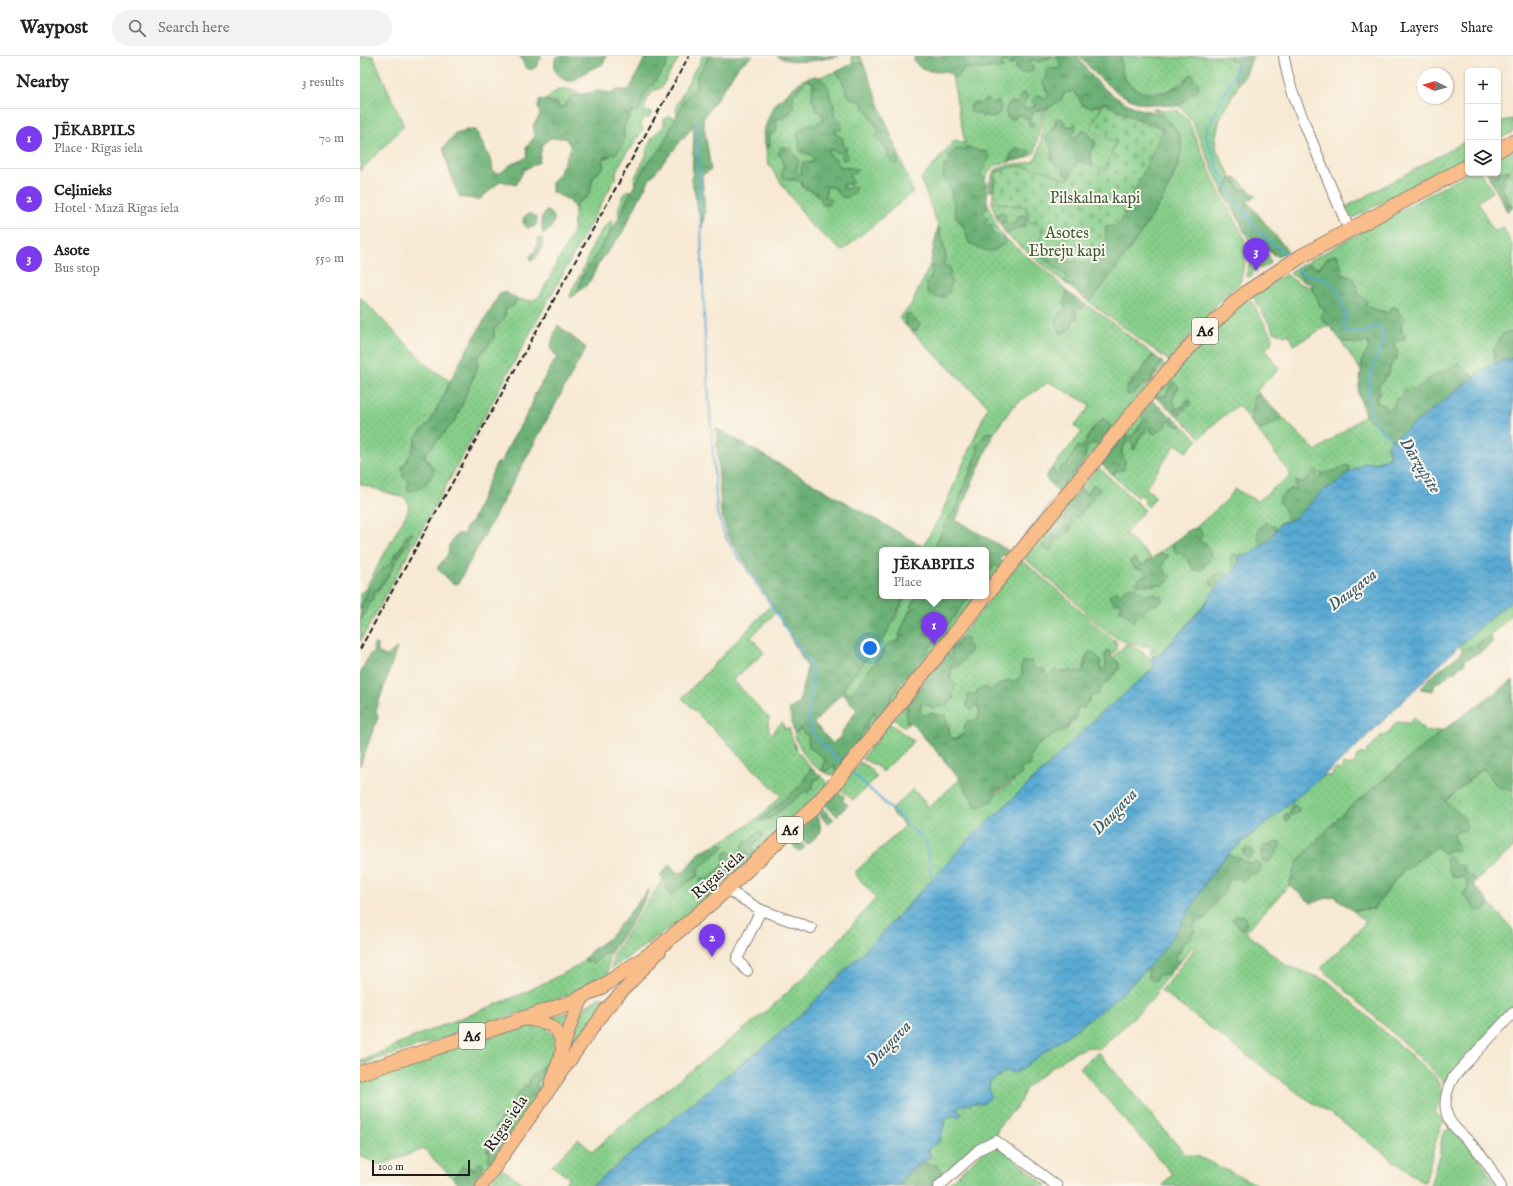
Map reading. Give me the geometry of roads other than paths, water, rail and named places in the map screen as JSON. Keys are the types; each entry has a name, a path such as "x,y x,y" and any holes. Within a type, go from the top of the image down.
{"highway":[{"path":"1501,148 1513,142"},
{"name":"A6","path":"1349,229 1465,168"},
{"name":"Rīgas iela","path":"989,592 1149,393 1216,319 1247,292 1300,257 1349,229"},
{"name":"Rīgas iela","path":"667,942 819,802 984,599"},
{"name":"A6","path":"360,1073 524,1020 584,996 628,971 667,942"}],"main road":[{"name":"Rīgas iela","path":"482,1186 606,1009 656,956 667,942"},
{"path":"600,988 606,991 609,996 606,1009"},
{"path":"550,1087 573,1018 584,996"},
{"path":"524,1020 546,1023 553,1027 561,1038 562,1051"}],"street":[{"path":"1284,56 1286,69 1295,98 1320,164 1349,229"},
{"path":"726,889 761,910 811,928"},
{"path":"747,970 737,959 761,910"},
{"path":"1501,1186 1484,1158 1450,1121 1446,1101 1449,1083 1455,1075 1513,1013"},
{"path":"939,1186 980,1150 996,1141 1057,1186"}],"water":[{"name":"Daugava","path":"1513,358 1513,599 1463,642 1348,755 1227,855 1209,877 1191,909 1161,953 1142,974 1109,1005 1016,1073 1007,1071 990,1082 989,1089 991,1097 983,1104 975,1103 960,1106 957,1111 962,1113 959,1117 952,1116 945,1120 940,1141 928,1149 928,1153 931,1157 908,1172 899,1186 592,1186 712,1087 770,1042 805,1011 888,927 971,837 1049,765 1103,711 1153,669 1154,663 1150,659 1152,657 1158,657 1203,607 1216,588 1240,564 1240,554 1246,556 1255,551 1270,538 1280,523 1294,519 1325,489 1337,484 1347,474 1364,463 1376,463 1389,458 1390,454 1387,446 1390,442 1490,365"}],"waterway":[{"name":"Dārzupīte","path":"1243,56 1205,133 1223,182 1260,234 1285,253"},
{"path":"697,120 705,340 717,512 726,538 812,667 813,684 808,711 811,729 826,749 841,762"},
{"name":"Dārzupīte","path":"1298,269 1305,274 1318,277 1328,282 1340,295 1344,306 1345,314 1343,327 1346,332 1367,332 1376,325 1379,326 1383,332 1384,336 1382,345 1374,363 1369,385 1369,405 1375,423 1389,436 1391,443"},
{"path":"854,774 921,837"},
{"path":"926,841 931,875"}],"railway":[{"path":"360,649 689,56"}],"place":[{"name":"Asote","path":"1256,271"},
{"name":"JĒKABPILS","path":"934,645"},
{"name":"Ceļinieks","path":"712,957"}],"park label":[{"name":"Pilskalna kapi","path":"1095,197"},
{"name":"Asotes Ebreju kapi","path":"1067,241"}]}
